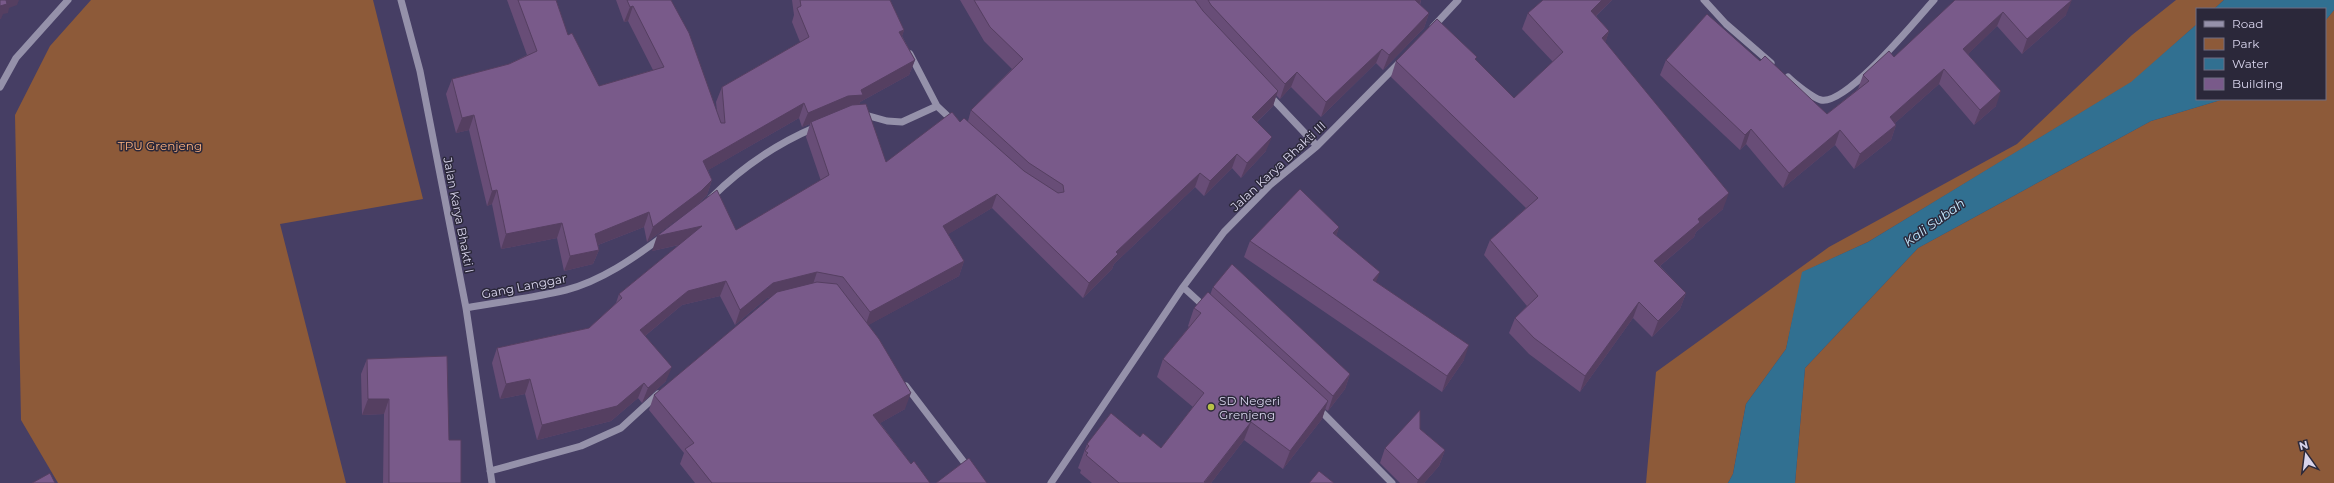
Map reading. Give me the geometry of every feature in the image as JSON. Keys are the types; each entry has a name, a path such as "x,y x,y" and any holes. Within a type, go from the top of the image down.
{"street":[{"path":"1,83 16,58 68,0"},
{"name":"Jalan Karya Bhakti I","path":"401,0 420,71 466,308 492,483"},
{"path":"1426,34 1458,0"},
{"path":"1704,0 1726,24 1779,70 1821,100 1834,99 1854,85 1934,0"},
{"path":"906,46 938,106 959,128"},
{"name":"Jalan Karya Bhakti III","path":"1051,483 1183,287 1224,232 1270,185 1317,146 1404,57"},
{"path":"1265,90 1317,146"},
{"path":"852,115 867,114 887,121 902,122 938,106"},
{"path":"704,205 722,187 762,156 802,133 823,124"},
{"name":"Gang Langgar","path":"466,308 567,290 603,275 638,255 668,232"},
{"path":"1183,287 1212,313"},
{"path":"900,379 980,483"},
{"path":"490,471 581,446 621,428 665,388"},
{"path":"1313,404 1392,483"}],"green space":[{"name":"TPU Grenjeng","path":"91,0 373,0 423,199 280,224 346,483 58,483 21,420 15,115 50,46"},
{"path":"2176,0 2224,0 2215,8 2196,8 2196,25 2132,82 1868,242 1803,272 1786,349 1746,404 1733,474 1728,483 1646,483 1656,372 1829,247 2017,144 2132,35"},
{"path":"2334,10 2334,483 1795,483 1805,368 1918,248 2151,121 2221,100 2326,100 2326,20"}],"water":[{"path":"2224,0 2334,0 2334,10 2326,20 2326,8 2215,8"},
{"name":"Kali Subah","path":"2196,25 2196,100 2221,100 2151,121 1918,248 1805,368 1795,483 1728,483 1733,474 1746,404 1786,349 1802,272 1868,242 2131,82"}],"building":[{"path":"0,0 6,0 7,4 0,6"},
{"path":"518,0 556,0 568,35 572,33 599,86 664,67 633,6 630,7 627,0 671,0 689,33 721,123 725,123 722,87 809,37 797,8 801,6 800,0 890,0 904,30 899,32 915,60 861,90 863,95 848,96 808,113 804,103 703,161 712,180 701,191 653,227 649,212 595,234 599,250 570,256 562,223 506,234 497,190 492,191 474,115 462,118 452,79 509,64 537,51"},
{"path":"974,0 1195,0 1203,11 1278,91 1252,117 1272,137 1247,163 1237,154 1210,181 1200,173 1116,252 1118,254 1089,283 997,194 943,226 964,261 870,312 843,277 817,272 773,283 740,310 726,281 688,291 640,330 672,367 648,388 644,383 617,406 542,425 530,379 506,384 497,348 589,328 622,298 619,294 702,226 657,236 717,190 736,230 829,175 811,122 852,105 866,104 886,162 952,112 960,122 964,118 1024,171 1058,193 1064,192 1063,185 1029,163 971,110 1023,59 990,27"},
{"path":"1208,0 1415,0 1429,13 1389,55 1382,49 1326,102 1297,72 1285,84"},
{"path":"1543,0 1602,0 1591,11 1609,31 1602,38 1729,193 1698,219 1700,222 1654,261 1686,293 1658,321 1639,302 1585,376 1534,338 1515,318 1538,296 1490,240 1538,198 1396,61 1437,19 1477,57 1475,59 1514,98 1563,52 1528,13"},
{"path":"1955,0 2072,0 2027,39 2003,12 1963,49 2001,91 1980,110 1944,69 1890,117 1896,125 1860,154 1840,130 1789,173 1751,129 1745,135 1666,60 1707,14 1760,61 1765,56 1827,114 1869,81 1863,75 1889,51 1894,57"},
{"path":"1300,189 1339,227 1333,233 1380,272 1373,280 1469,345 1447,376 1250,241"},
{"path":"1232,264 1350,374 1333,396 1213,287"},
{"path":"817,282 837,284 879,339 911,393 873,415 911,464 914,461 930,483 712,483 685,449 694,443 654,395 777,292"},
{"path":"1208,292 1328,401 1290,451 1251,422 1204,482 1206,483 1119,483 1086,455 1088,453 1085,451 1089,446 1087,444 1111,413 1140,437 1143,433 1161,448 1204,393 1163,359 1201,313 1194,308"},
{"path":"447,356 449,440 461,440 461,483 389,483 389,399 368,399 367,359"},
{"path":"1420,410 1420,429 1445,450 1418,480 1385,448"},
{"path":"969,458 987,483 936,483"},
{"path":"1319,471 1334,483 1309,483"},
{"path":"50,473 55,483 32,483"}],"place":[{"name":"SD Negeri Grenjeng","path":"1211,407"}]}
